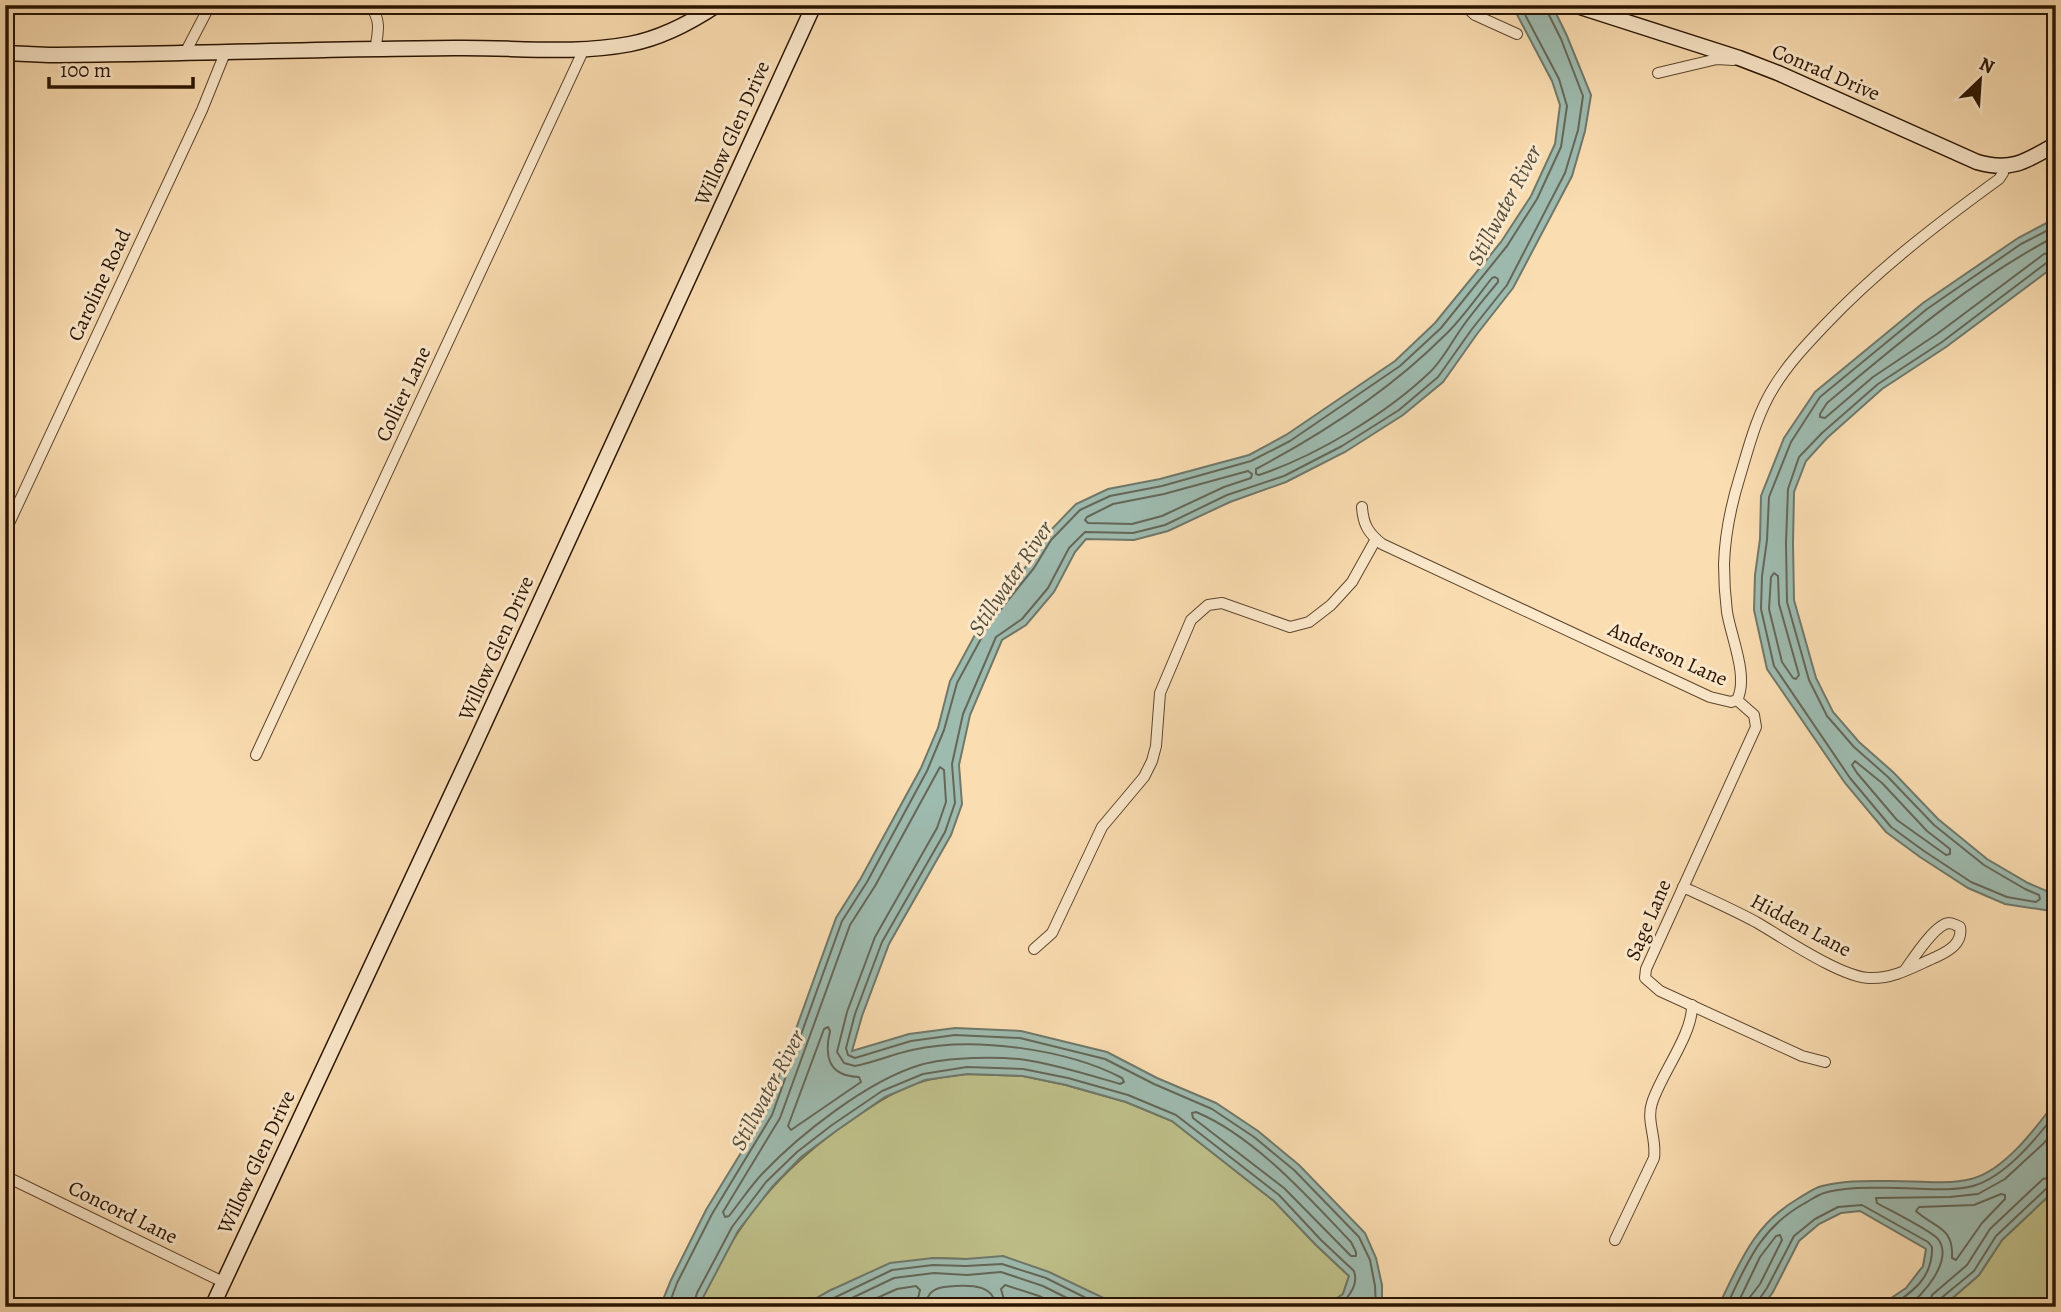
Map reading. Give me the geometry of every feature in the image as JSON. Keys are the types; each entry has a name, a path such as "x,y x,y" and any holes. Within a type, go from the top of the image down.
{"main road":[{"path":"5,53 49,55 456,48 584,49 632,44 657,37 698,18 717,5"},
{"name":"Willow Glen Drive","path":"212,1307 474,746 814,5"},
{"name":"Conrad Drive","path":"1574,5 1749,62 1986,164 2004,166 2025,162 2056,145"}],"street":[{"path":"5,14 9,5"},
{"path":"185,53 210,5"},
{"path":"369,5 375,11 378,21 375,50"},
{"path":"1464,5 1475,15 1517,34"},
{"name":"Collier Lane","path":"256,755 584,49"},
{"name":"Caroline Road","path":"5,532 202,110 225,52"},
{"path":"1658,72 1717,60 1749,62"},
{"name":"Anderson Lane","path":"1376,539 1710,697 1731,702 1737,700 1742,683 1727,613 1725,549 1733,500 1765,403 1791,362 1834,315 1935,226 1998,178 2003,173 2004,166"},
{"path":"1034,949 1052,933 1102,827 1144,777 1152,761 1156,746 1160,693 1191,620 1208,605 1222,603 1290,627 1309,622 1331,605 1352,582 1376,539 1363,523 1362,507"},
{"name":"Sage Lane","path":"1737,700 1754,715 1756,727 1646,969 1645,978 1660,991 1802,1056 1825,1062"},
{"name":"Hidden Lane","path":"1683,887 1754,921 1813,956 1868,979 1891,976 1905,970 1941,954 1958,943 1960,927 1945,923 1934,932 1905,970"},
{"path":"1615,1240 1654,1158 1656,1147 1650,1120 1651,1105 1686,1030 1692,1014 1692,1005"},
{"name":"Concord Lane","path":"5,1176 223,1282"}],"green space":[{"path":"967,1074 1023,1076 1066,1085 1126,1102 1172,1121 1274,1201 1349,1276 1343,1294 1336,1299 1332,1307 1114,1307 1110,1301 966,1259 933,1258 831,1290 801,1307 698,1307 743,1224 781,1179 803,1158 853,1119 896,1092 929,1080"},
{"path":"2056,1189 2056,1307 1942,1307 1979,1275 2002,1240"},
{"path":"969,1301 991,1307 920,1307"}],"water":[{"path":"1512,5 1552,5 1591,95 1585,131 1572,176 1513,288 1443,382 1403,415 1345,452 1286,482 1230,502 1168,531 1134,540 1086,539 1075,552 1054,592 1026,625 1002,640 970,715 959,765 962,804 951,835 889,944 852,1051 909,1034 955,1028 1021,1031 1107,1052 1157,1078 1216,1103 1258,1131 1299,1165 1365,1233 1376,1258 1382,1285 1382,1307 1332,1307 1336,1299 1343,1294 1349,1276 1274,1201 1172,1121 1126,1102 1066,1085 1023,1076 967,1074 925,1080 885,1097 801,1157 772,1187 738,1231 698,1307 660,1307 706,1210 766,1112 836,918 921,768 938,728 950,681 983,620 1028,564 1046,535 1076,504 1108,489 1160,479 1249,455 1286,435 1395,361 1435,323 1501,242 1531,196 1555,144 1560,105 1552,81"},
{"path":"2056,218 2056,265 1946,347 1882,389 1827,438 1806,461 1794,492 1793,543 1794,600 1816,678 1833,712 1859,742 1893,772 1938,819 1987,859 2028,883 2056,895 2056,913 2005,904 1968,888 1886,832 1845,783 1767,669 1754,610 1761,496 1784,438 1815,392 1923,303 2018,238"},
{"path":"2056,1101 2056,1189 2002,1240 1979,1275 1942,1307 1878,1307 1906,1288 1923,1266 1926,1249 1860,1211 1841,1213 1819,1224 1799,1241 1773,1292 1762,1307 1718,1307 1741,1260 1759,1232 1784,1208 1807,1193 1819,1187 1839,1183 1952,1182 1971,1179 2007,1158"},
{"path":"1003,1256 1049,1272 1110,1301 1114,1307 991,1307 969,1301 920,1307 801,1307 890,1263 933,1258"}],"water label":[{"name":"Stillwater River","path":"1504,205"},
{"name":"Stillwater River","path":"1010,578"},
{"name":"Stillwater River","path":"767,1090"}]}
